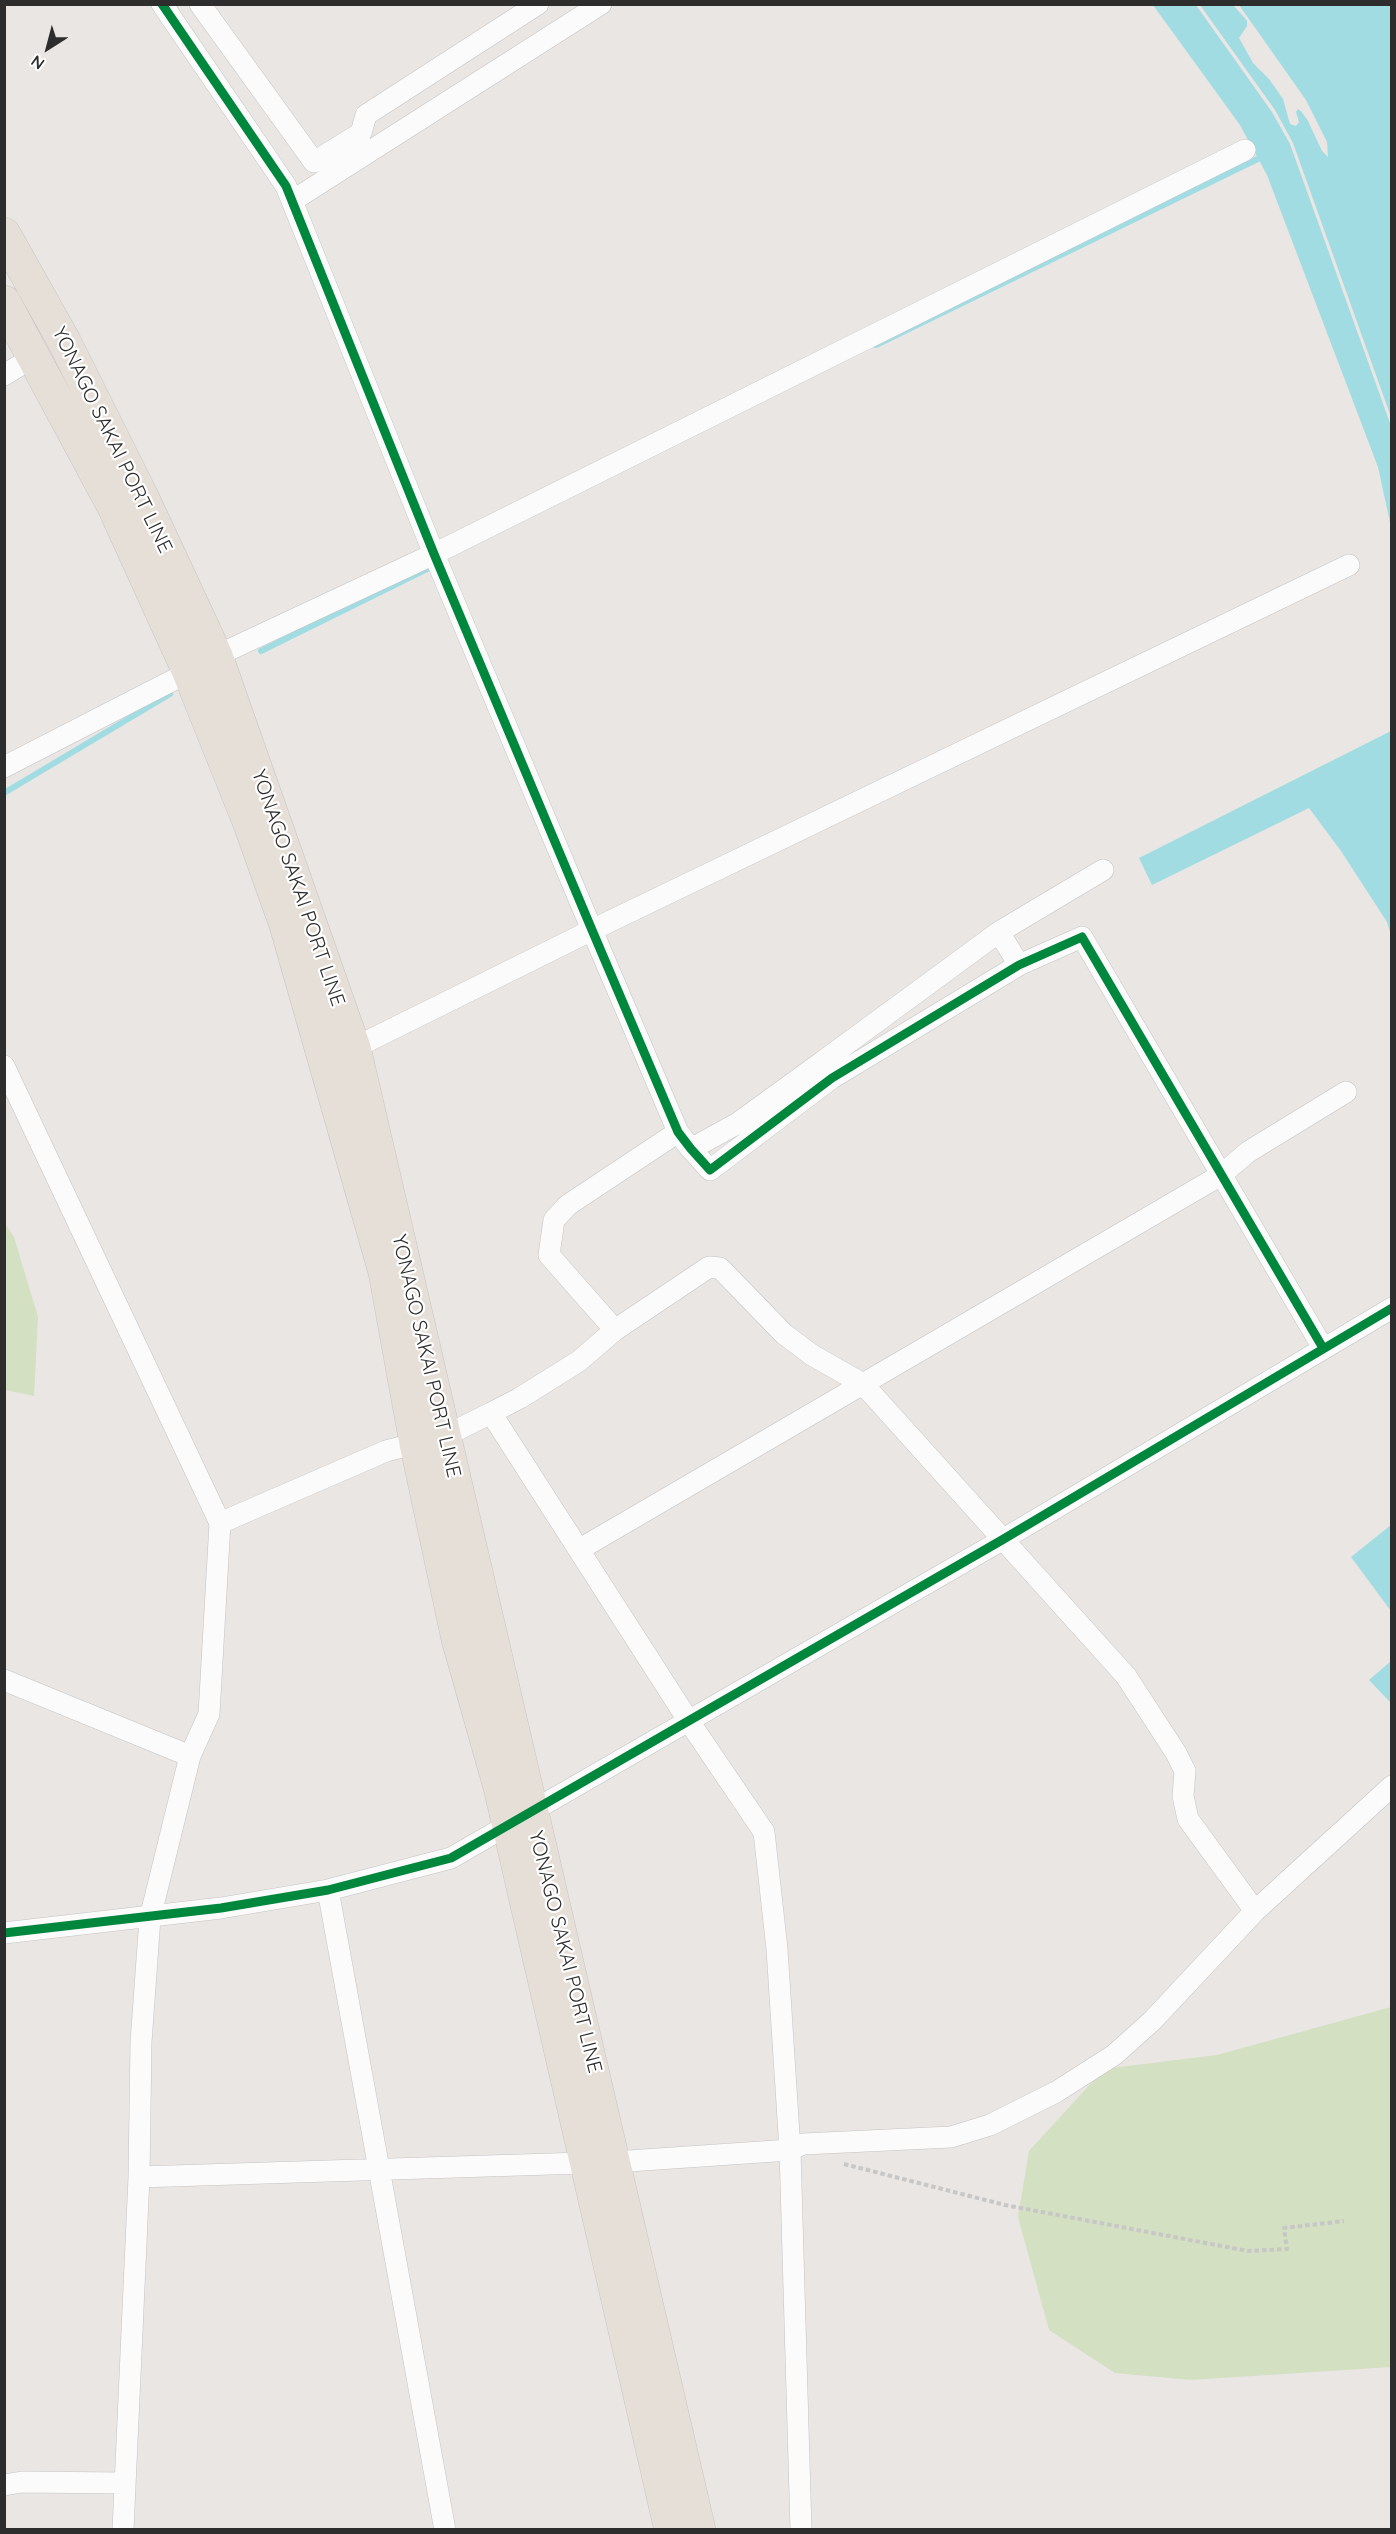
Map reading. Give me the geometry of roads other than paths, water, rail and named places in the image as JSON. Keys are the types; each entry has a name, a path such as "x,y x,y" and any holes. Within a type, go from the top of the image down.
{"main road":[{"name":"YONAGO SAKAI PORT LINE","path":"4,234 64,340 142,497 203,664 354,1048 430,1440"},
{"name":"YONAGO SAKAI PORT LINE","path":"4,302 114,507 203,664 250,825 286,925 385,1272 430,1440 600,2162 699,2529"},
{"name":"YONAGO SAKAI PORT LINE","path":"600,2162 671,2529"}],"street":[{"path":"200,4 314,162 361,133 366,115 538,4"},
{"path":"292,201 601,4"},
{"path":"174,8 286,186 434,554 678,1132 710,1170 827,1070 999,932 1103,870"},
{"path":"4,767 203,664 434,554 1245,150"},
{"path":"4,375 35,356"},
{"path":"354,1048 592,930 1348,565"},
{"path":"999,932 1019,965"},
{"path":"827,1070 1019,965 1082,937 1323,1348"},
{"path":"4,1066 220,1523 209,1714 190,1756 150,1918 141,2042 139,2177 123,2483 123,2529"},
{"path":"580,1549 1221,1175 1248,1152 1347,1092"},
{"path":"615,1330 549,1255 554,1220 568,1205 678,1132"},
{"path":"220,1523 386,1451 430,1440 520,1398 579,1361 615,1330 709,1267 720,1268 784,1334 812,1354 863,1384 1126,1676 1176,1753 1185,1771 1183,1796 1188,1819 1255,1911"},
{"path":"4,1933 150,1918 328,1890 451,1858 1002,1540 1392,1308"},
{"path":"490,1413 580,1549 688,1720 764,1832 777,1949 790,2150 801,2529"},
{"path":"4,1680 190,1756"},
{"path":"139,2177 600,2162 790,2150 803,2144 951,2137 990,2125 1056,2092 1114,2055 1152,2022 1255,1911 1392,1786"},
{"path":"328,1890 445,2529"},
{"path":"4,2485 22,2482 123,2483"}],"water":[{"path":"1153,5 1196,5 1272,112 1290,144 1391,426 1391,527 1378,467 1267,175 1240,125"},
{"path":"1200,5 1233,5 1243,16 1247,21 1247,26 1239,38 1253,63 1269,79 1283,99 1290,124 1296,126 1299,122 1296,112 1298,109 1301,111 1322,151 1328,157 1327,142 1306,100 1239,5 1391,5 1391,417 1293,143 1275,110"},
{"path":"1391,731 1391,935 1387,922 1341,851 1309,808 1152,885 1139,858"},
{"path":"1391,1525 1391,1611 1351,1557"},
{"path":"1391,1661 1391,1703 1369,1680"}],"waterway":[{"path":"876,345 1266,155"},
{"path":"261,651 435,565"},
{"path":"4,793 170,694"}]}
